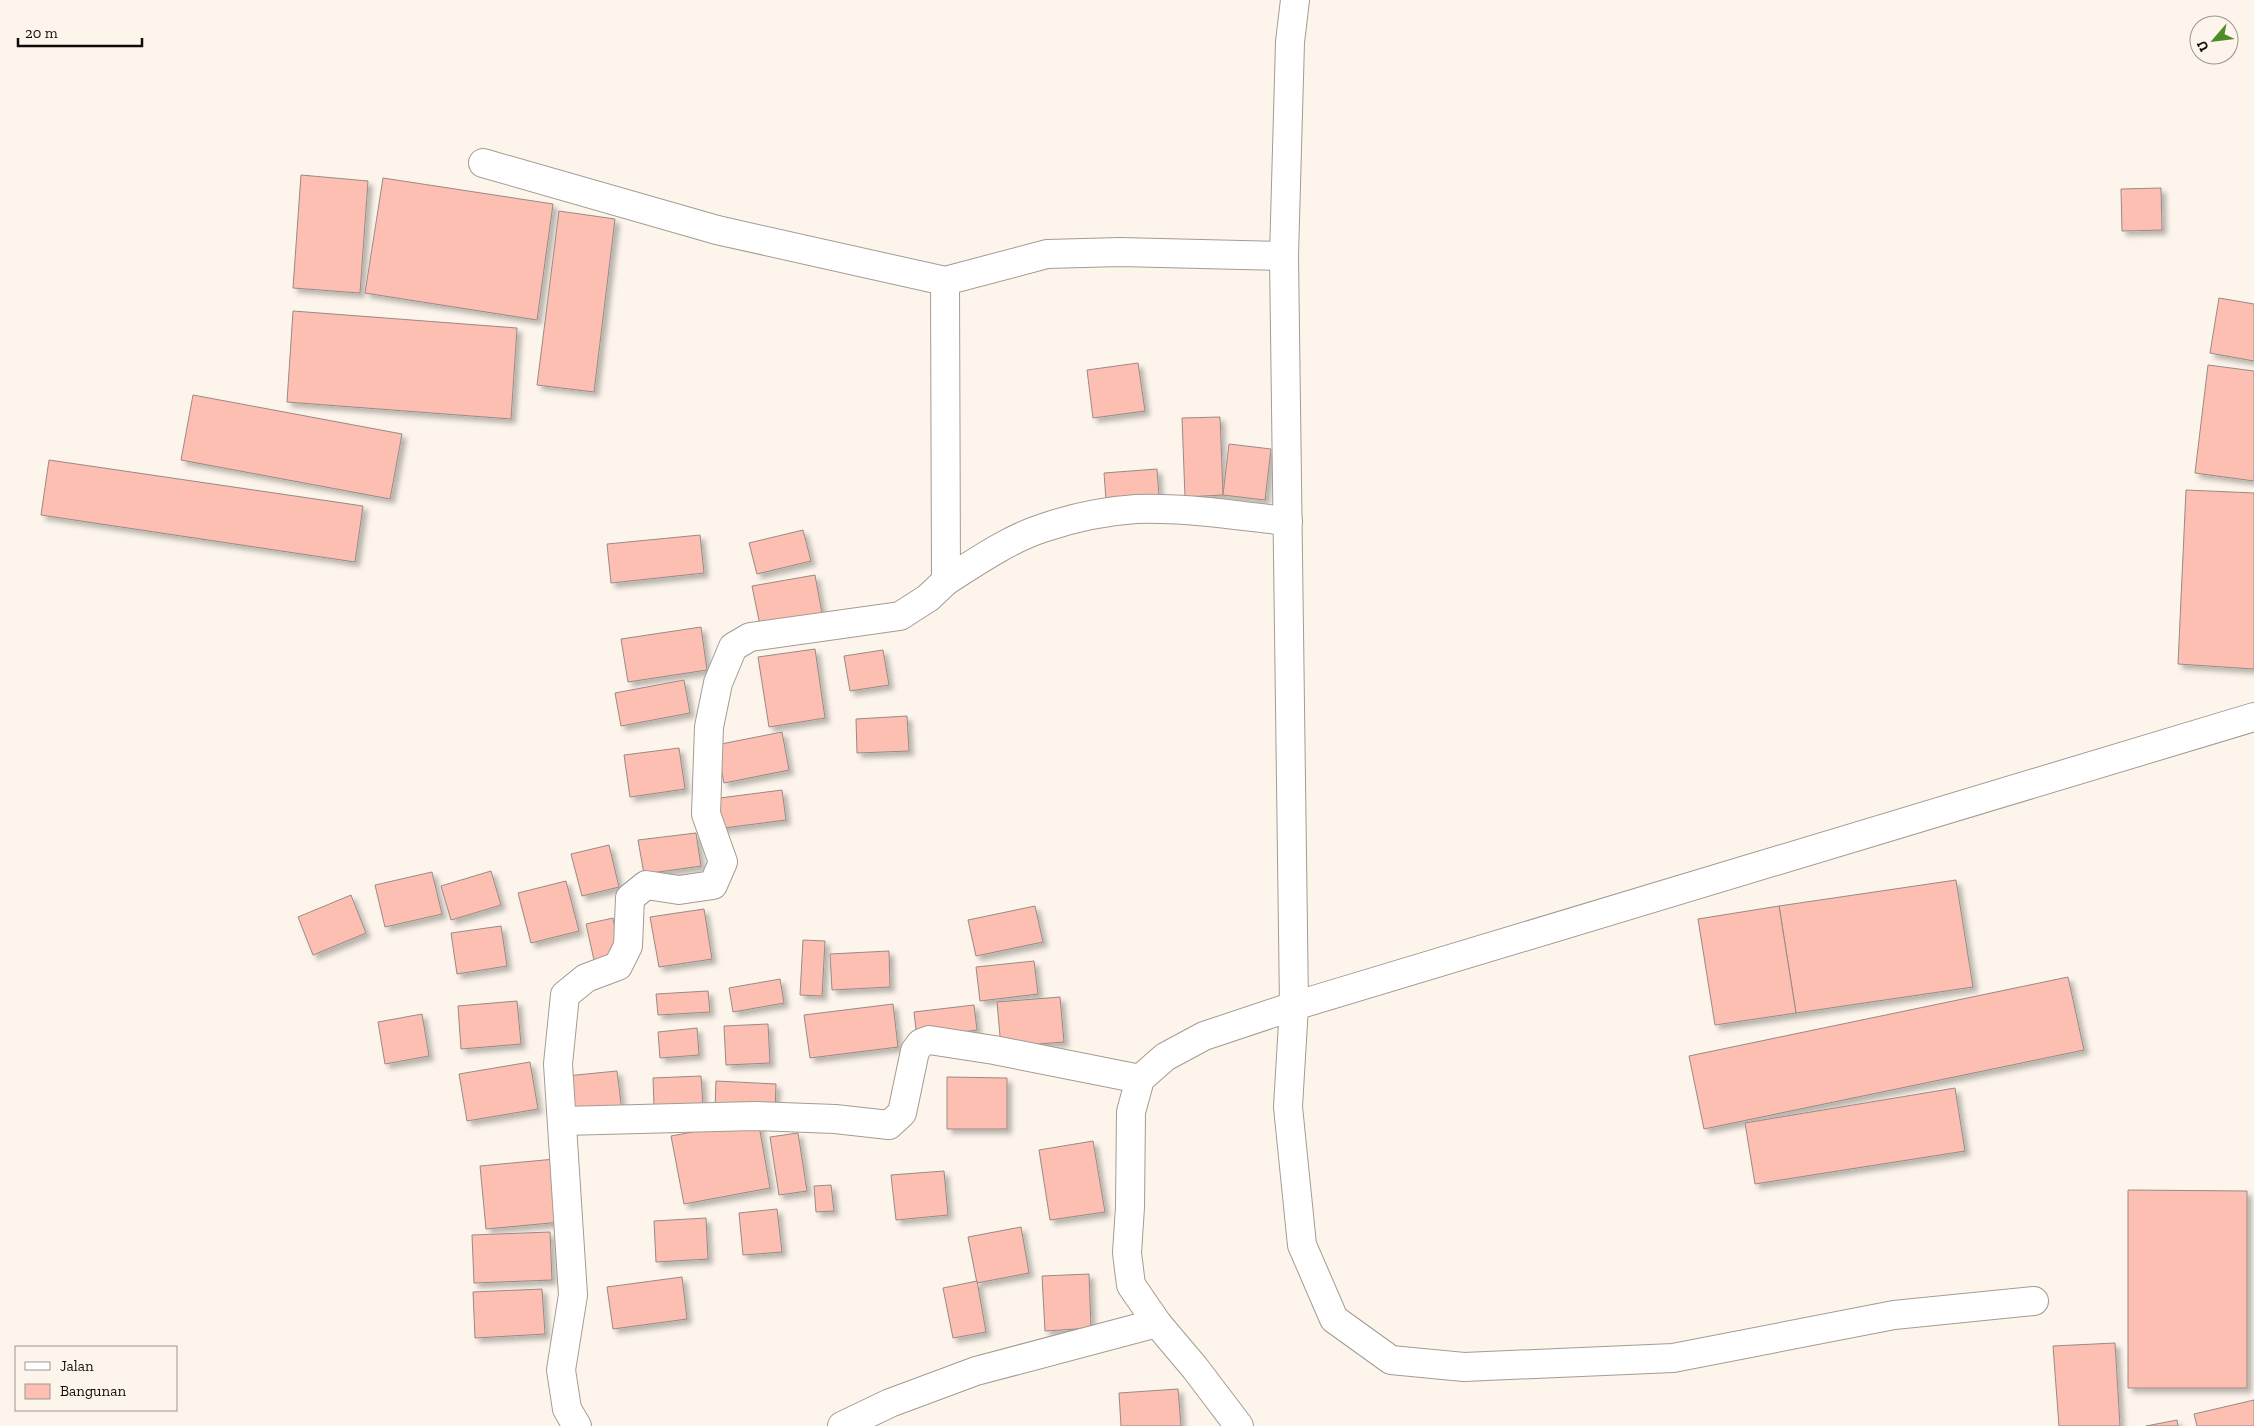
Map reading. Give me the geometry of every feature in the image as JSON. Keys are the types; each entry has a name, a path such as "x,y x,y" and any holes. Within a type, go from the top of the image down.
{"street":[{"path":"1295,0 1290,42 1284,256 1294,1006 1288,1107 1302,1245 1334,1319 1391,1360 1464,1367 1672,1358 1894,1315 2034,1301"},
{"path":"483,163 717,230 945,281 1047,254 1120,252 1284,256"},
{"path":"945,281 946,580"},
{"path":"577,1426 567,1409 561,1370 573,1295 558,1064 564,995 586,978 618,966 628,946 630,898 646,885 679,890 713,885 723,862 706,814 710,726 718,683 733,646 750,637 900,616 928,598 946,580 986,555 1042,528 1085,517 1135,509 1192,512 1288,522"},
{"path":"1238,1426 1195,1368 1157,1324 1131,1285 1127,1253 1130,1207 1131,1112 1140,1079 1165,1057 1204,1036 1294,1006 2254,717"},
{"path":"562,1121 754,1116 835,1119 889,1125 902,1113 915,1051 921,1043 929,1040 994,1050 1140,1079"},
{"path":"842,1426 890,1403 976,1371 1157,1324"}],"building":[{"path":"301,175 368,181 360,293 293,288"},
{"path":"383,178 553,204 537,320 365,293"},
{"path":"2161,188 2162,230 2122,231 2121,189"},
{"path":"559,211 615,219 594,392 537,385"},
{"path":"2219,298 2254,304 2254,361 2210,353"},
{"path":"293,311 517,328 511,419 287,402"},
{"path":"1138,363 1145,411 1093,418 1087,370"},
{"path":"2208,365 2254,371 2254,481 2195,473"},
{"path":"193,395 402,434 390,499 181,460"},
{"path":"1220,417 1223,495 1185,497 1182,418"},
{"path":"1229,444 1271,449 1265,500 1223,495"},
{"path":"49,460 363,506 355,562 41,515"},
{"path":"1157,469 1159,496 1106,500 1104,473"},
{"path":"2186,490 2254,493 2254,669 2178,664"},
{"path":"803,530 811,561 757,574 749,543"},
{"path":"700,535 704,573 611,583 607,544"},
{"path":"815,575 823,619 761,630 752,586"},
{"path":"701,627 707,670 628,682 621,639"},
{"path":"815,649 825,718 769,727 758,657"},
{"path":"883,650 889,685 850,691 844,656"},
{"path":"684,680 690,713 621,726 615,693"},
{"path":"907,716 909,751 857,753 856,719"},
{"path":"782,732 789,770 724,783 716,745"},
{"path":"679,748 685,789 630,797 624,755"},
{"path":"782,790 786,820 716,829 712,799"},
{"path":"696,833 701,866 644,874 638,840"},
{"path":"609,845 619,887 582,896 571,854"},
{"path":"491,871 501,905 451,920 441,886"},
{"path":"432,872 442,914 385,927 375,885"},
{"path":"1956,880 1973,987 1796,1013 1779,906"},
{"path":"566,881 579,931 531,943 518,893"},
{"path":"351,895 366,933 313,955 298,917"},
{"path":"1035,906 1043,942 976,956 968,920"},
{"path":"1779,906 1796,1013 1715,1025 1698,919"},
{"path":"704,909 712,959 659,967 650,917"},
{"path":"613,918 620,953 594,960 586,924"},
{"path":"501,926 507,966 457,974 451,933"},
{"path":"803,940 825,941 822,996 800,995"},
{"path":"889,951 890,987 832,990 830,954"},
{"path":"1034,961 1038,994 980,1001 976,967"},
{"path":"2068,977 2084,1050 1704,1129 1689,1056"},
{"path":"780,979 784,1003 733,1012 729,988"},
{"path":"708,991 710,1012 658,1015 656,994"},
{"path":"1060,997 1064,1042 1001,1047 997,1002"},
{"path":"517,1001 521,1044 461,1049 458,1006"},
{"path":"893,1004 898,1047 810,1058 804,1015"},
{"path":"974,1005 977,1030 917,1038 914,1012"},
{"path":"422,1014 429,1056 385,1064 378,1022"},
{"path":"768,1024 770,1063 726,1065 724,1026"},
{"path":"697,1028 699,1055 660,1058 658,1032"},
{"path":"530,1062 538,1109 467,1121 459,1074"},
{"path":"617,1071 622,1112 570,1117 566,1076"},
{"path":"701,1076 703,1106 654,1107 653,1078"},
{"path":"947,1077 1007,1078 1007,1129 947,1129"},
{"path":"716,1081 776,1084 775,1112 715,1110"},
{"path":"1955,1088 1965,1151 1755,1184 1745,1123"},
{"path":"758,1120 770,1188 684,1204 671,1136"},
{"path":"798,1133 807,1191 779,1195 770,1137"},
{"path":"1093,1141 1105,1212 1050,1220 1039,1150"},
{"path":"555,1159 561,1222 486,1229 480,1166"},
{"path":"944,1171 948,1215 896,1220 891,1175"},
{"path":"831,1185 834,1211 816,1212 814,1186"},
{"path":"2128,1190 2247,1191 2247,1388 2128,1388"},
{"path":"777,1209 782,1252 743,1255 739,1213"},
{"path":"706,1218 708,1259 656,1262 654,1221"},
{"path":"1021,1227 1029,1273 977,1283 968,1237"},
{"path":"550,1232 552,1280 474,1283 472,1235"},
{"path":"1089,1274 1091,1328 1045,1331 1042,1276"},
{"path":"682,1277 687,1319 613,1329 607,1287"},
{"path":"977,1281 986,1332 953,1338 943,1288"},
{"path":"542,1289 545,1334 475,1338 473,1292"},
{"path":"2115,1343 2120,1426 2059,1426 2053,1346"},
{"path":"1178,1389 1181,1426 1121,1426 1119,1393"},
{"path":"2254,1400 2254,1426 2197,1426 2194,1414"},
{"path":"2177,1420 2178,1426 2146,1426"}]}
